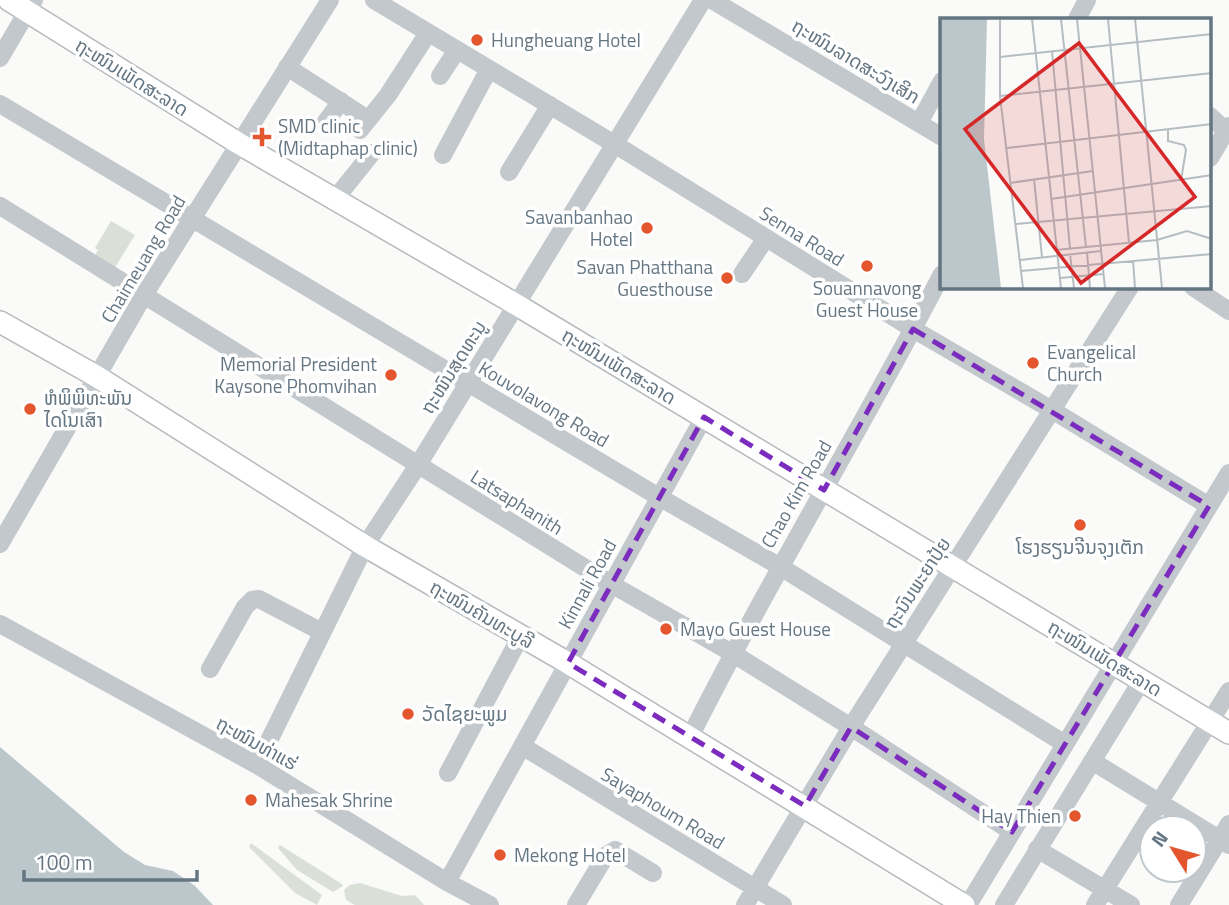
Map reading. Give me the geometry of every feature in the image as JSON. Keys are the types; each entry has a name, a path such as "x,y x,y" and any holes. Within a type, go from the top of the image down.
{"main road":[{"name":"ຖະໜົນເພັດສະລາດ","path":"24,4 238,144 517,305 1229,733"},
{"name":"ຖະໜົນຄັນທະບູລີ","path":"0,322 96,376 365,546 568,663 966,905"}],"street":[{"name":"Chaimeuang Road","path":"0,544 96,376 192,217 330,0"},
{"name":"Senna Road","path":"374,0 1209,506"},
{"name":"ຖະໜົນສຸດທະນູ","path":"257,765 365,546 418,465 703,0"},
{"name":"ຖະໜົນລາດສະວົງເສິກ","path":"712,0 940,136"},
{"path":"0,58 24,4"},
{"path":"287,67 341,102 360,122 388,94 428,33"},
{"path":"440,76 457,50"},
{"path":"443,155 489,69"},
{"path":"919,123 940,84"},
{"path":"325,123 341,102"},
{"path":"509,172 550,105"},
{"name":"Kouvolavong Road","path":"3,113 192,217 467,383 779,566 1065,744"},
{"path":"1212,117 1228,129 1212,155"},
{"path":"335,199 372,153"},
{"name":"Latsaphanith","path":"0,206 611,584 732,653 1012,832"},
{"path":"742,274 766,238"},
{"name":"Chao Kim Road","path":"690,737 779,566 824,490 940,278"},
{"name":"ຖະນົນພະຍາປຸ້ຍ","path":"745,905 903,642 1129,289"},
{"path":"1196,289 1229,310"},
{"name":"Kinnali Road","path":"447,881 704,417"},
{"path":"966,905 1229,473"},
{"path":"210,668 245,607 252,600 260,599 322,632"},
{"name":"ຖະໜົນທ່າແຮ່","path":"0,624 257,765 490,905"},
{"path":"448,773 520,637"},
{"path":"1004,905 1142,680"},
{"path":"1095,905 1229,691"},
{"name":"Sayaphoum Road","path":"522,746 783,905"},
{"path":"1092,761 1224,842"},
{"path":"1179,905 1224,842 1229,824"},
{"path":"1037,849 1131,905"},
{"path":"576,905 606,855 615,850 653,873"}],"highlighted area":[{"path":"913,329 1209,506 1012,832 851,727 805,806 568,663 704,417 824,490"}],"shaded area":[{"path":"111,221 135,235 114,269 94,258 98,250 95,248"},
{"path":"0,747 124,852 145,865 173,871 194,885 213,905 0,905"},
{"path":"251,843 322,895 317,905 295,893 249,847"},
{"path":"280,845 343,886 333,892 297,870 278,848"},
{"path":"360,883 402,896 415,895 424,905 355,905 346,900 344,890 350,885"}],"place":[{"name":"Hungheuang Hotel","path":"477,40"},
{"name":"SMD clinic (Midtaphap clinic)","path":"262,137"},
{"name":"Savanbanhao Hotel","path":"647,228"},
{"name":"Souannavong Guest House","path":"867,266"},
{"name":"Savan Phatthana Guesthouse","path":"727,278"},
{"name":"Evangelical Church","path":"1033,363"},
{"name":"Memorial President Kaysone Phomvihan","path":"391,375"},
{"name":"ຫໍພິພິທະພັນ ໄດໂນເສົາ","path":"30,409"},
{"name":"ໂຮງຮຽນຈີນຈຸງເຕັກ","path":"1080,525"},
{"name":"Mayo Guest House","path":"666,629"},
{"name":"ວັດໄຊຍະພູມ","path":"408,714"},
{"name":"Mahesak Shrine","path":"251,800"},
{"name":"Hay Thien","path":"1075,816"},
{"name":"Mekong Hotel","path":"500,855"}]}
